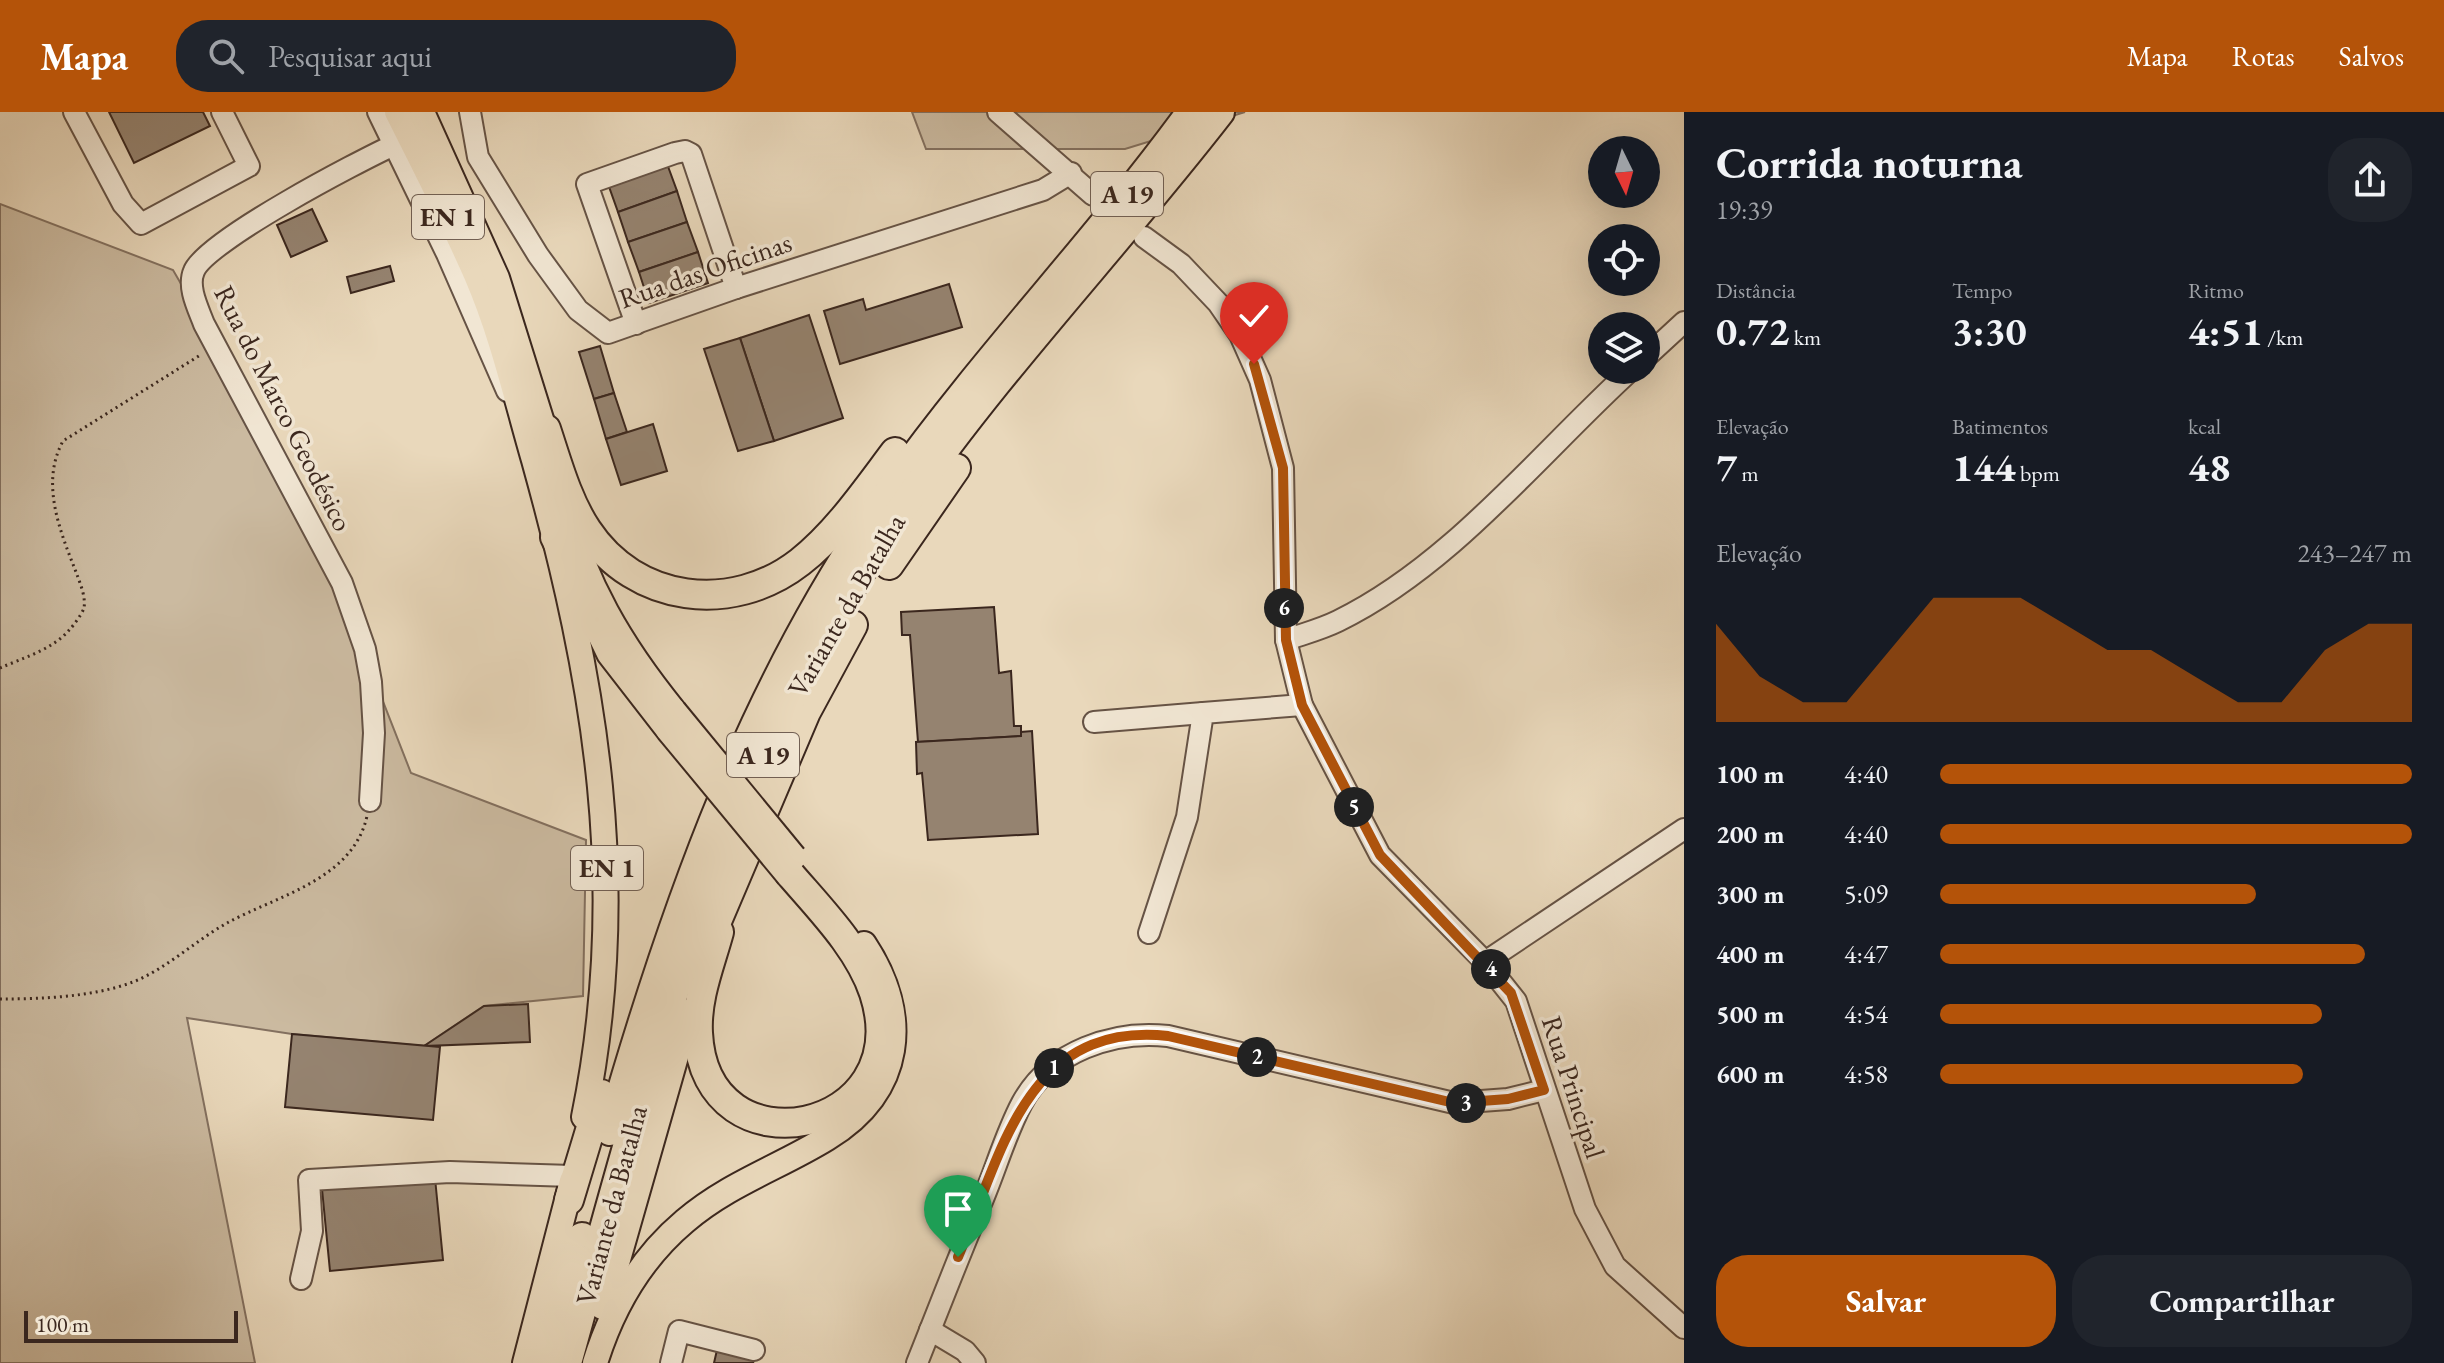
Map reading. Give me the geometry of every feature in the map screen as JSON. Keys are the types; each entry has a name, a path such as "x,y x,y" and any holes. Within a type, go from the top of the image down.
{"highway":[{"name":"Variante da Batalha","path":"528,1362 664,949 712,822 773,688 815,609 892,488 1060,272 1191,112"},
{"name":"Variante da Batalha","path":"567,1363 634,1118 697,919 726,841 795,688 904,505 966,422 1134,234 1220,112"},
{"path":"587,1363 706,946 800,725 837,652 914,527 1114,251 1134,234"},
{"path":"534,425 576,513 595,542 621,568 673,592 726,595 773,580 807,556 868,488 954,375 1011,314 1060,272"},
{"path":"571,1188 638,972 699,807 780,635 868,488"},
{"path":"555,537 607,646 794,868 866,974 879,1019 874,1057 863,1082 844,1104 815,1121 775,1123 739,1109 719,1090 702,1061 698,1012 729,891"}],"main road":[{"name":"EN 1","path":"397,112 476,275 596,593 672,720"},
{"name":"EN 1","path":"422,112 497,278 534,425 595,730 607,852 604,1002 571,1188 528,1362"},
{"path":"595,1363 621,1299 661,1243 716,1197 839,1130 867,1103 890,1060 895,1030 888,987 860,938 794,868"}],"street":[{"path":"74,112 123,204 141,224 249,166 222,112"},
{"path":"378,112 534,425"},
{"name":"Rua das Oficinas","path":"470,112 478,157 560,288 578,310 608,333 736,288 1043,190 1071,173"},
{"path":"998,112 1093,195"},
{"name":"Rua do Marco Geodésico","path":"370,801 374,733 371,682 365,649 342,583 216,346 191,286 193,272 203,256 229,238 394,145"},
{"path":"636,324 587,184 675,153 685,151 691,154 736,288"},
{"name":"Rua Principal","path":"1134,234 1191,273 1218,303 1236,328 1257,372 1283,468 1286,640 1302,705 1380,855 1485,962 1516,1001 1585,1209 1605,1251 1623,1276 1684,1328"},
{"path":"1660,344 1684,322"},
{"path":"1286,640 1337,621 1401,583 1446,548 1616,384"},
{"path":"1094,722 1302,705"},
{"path":"1149,933 1187,817 1203,713"},
{"path":"1485,962 1684,829"},
{"path":"917,1363 1023,1102 1060,1062 1081,1049 1112,1038 1142,1033 1168,1036 1454,1103 1508,1099 1544,1090"},
{"path":"301,1279 312,1231 309,1180 450,1172 571,1188"},
{"path":"930,1330 954,1343 975,1363"},
{"path":"671,1363 679,1331 754,1350"}],"path":[{"path":"0,668 50,646 69,631 84,609 82,590 58,527 52,491 56,453 63,441 216,346"},
{"path":"0,999 35,999 135,981 227,923 310,884 341,862 364,830 370,801"}],"shaded area":[{"path":"912,112 1245,112 1125,149 926,149"},
{"path":"0,204 173,270 278,452 337,584 411,773 586,840 583,996 484,1006 424,1046 292,1034 187,1018 255,1363 0,1363"}],"building":[{"path":"109,112 203,112 210,126 134,163"},
{"path":"666,161 677,191 618,212 607,181"},
{"path":"677,191 687,222 628,242 618,212"},
{"path":"312,209 327,241 291,257 277,225"},
{"path":"687,222 698,252 639,272 628,242"},
{"path":"698,252 708,283 649,303 639,272"},
{"path":"390,266 394,281 351,293 347,277"},
{"path":"949,284 962,327 840,364 824,311 863,299 866,310"},
{"path":"809,315 843,418 774,441 740,338"},
{"path":"740,338 774,441 738,451 704,349"},
{"path":"600,346 614,393 594,399 579,352"},
{"path":"614,393 627,432 606,439 594,399"},
{"path":"653,424 667,471 621,485 606,439"},
{"path":"994,607 999,673 1011,671 1014,726 1021,726 1021,736 918,742 910,635 902,635 901,612"},
{"path":"1032,731 1038,834 928,840 922,773 917,774 916,742 1021,736 1021,732"},
{"path":"528,1004 530,1042 424,1046 484,1006"},
{"path":"292,1034 440,1047 433,1120 285,1107"},
{"path":"435,1178 443,1260 330,1271 322,1189"},
{"path":"717,1350 754,1360 753,1363 714,1363"}],"route":[{"path":"958,1257 1023,1102 1060,1062 1081,1049 1112,1038 1142,1033 1168,1036 1454,1103 1508,1099 1544,1090 1520,1012 1511,993 1488,965 1380,855 1302,705 1292,677 1286,640 1283,468 1254,364"}]}
